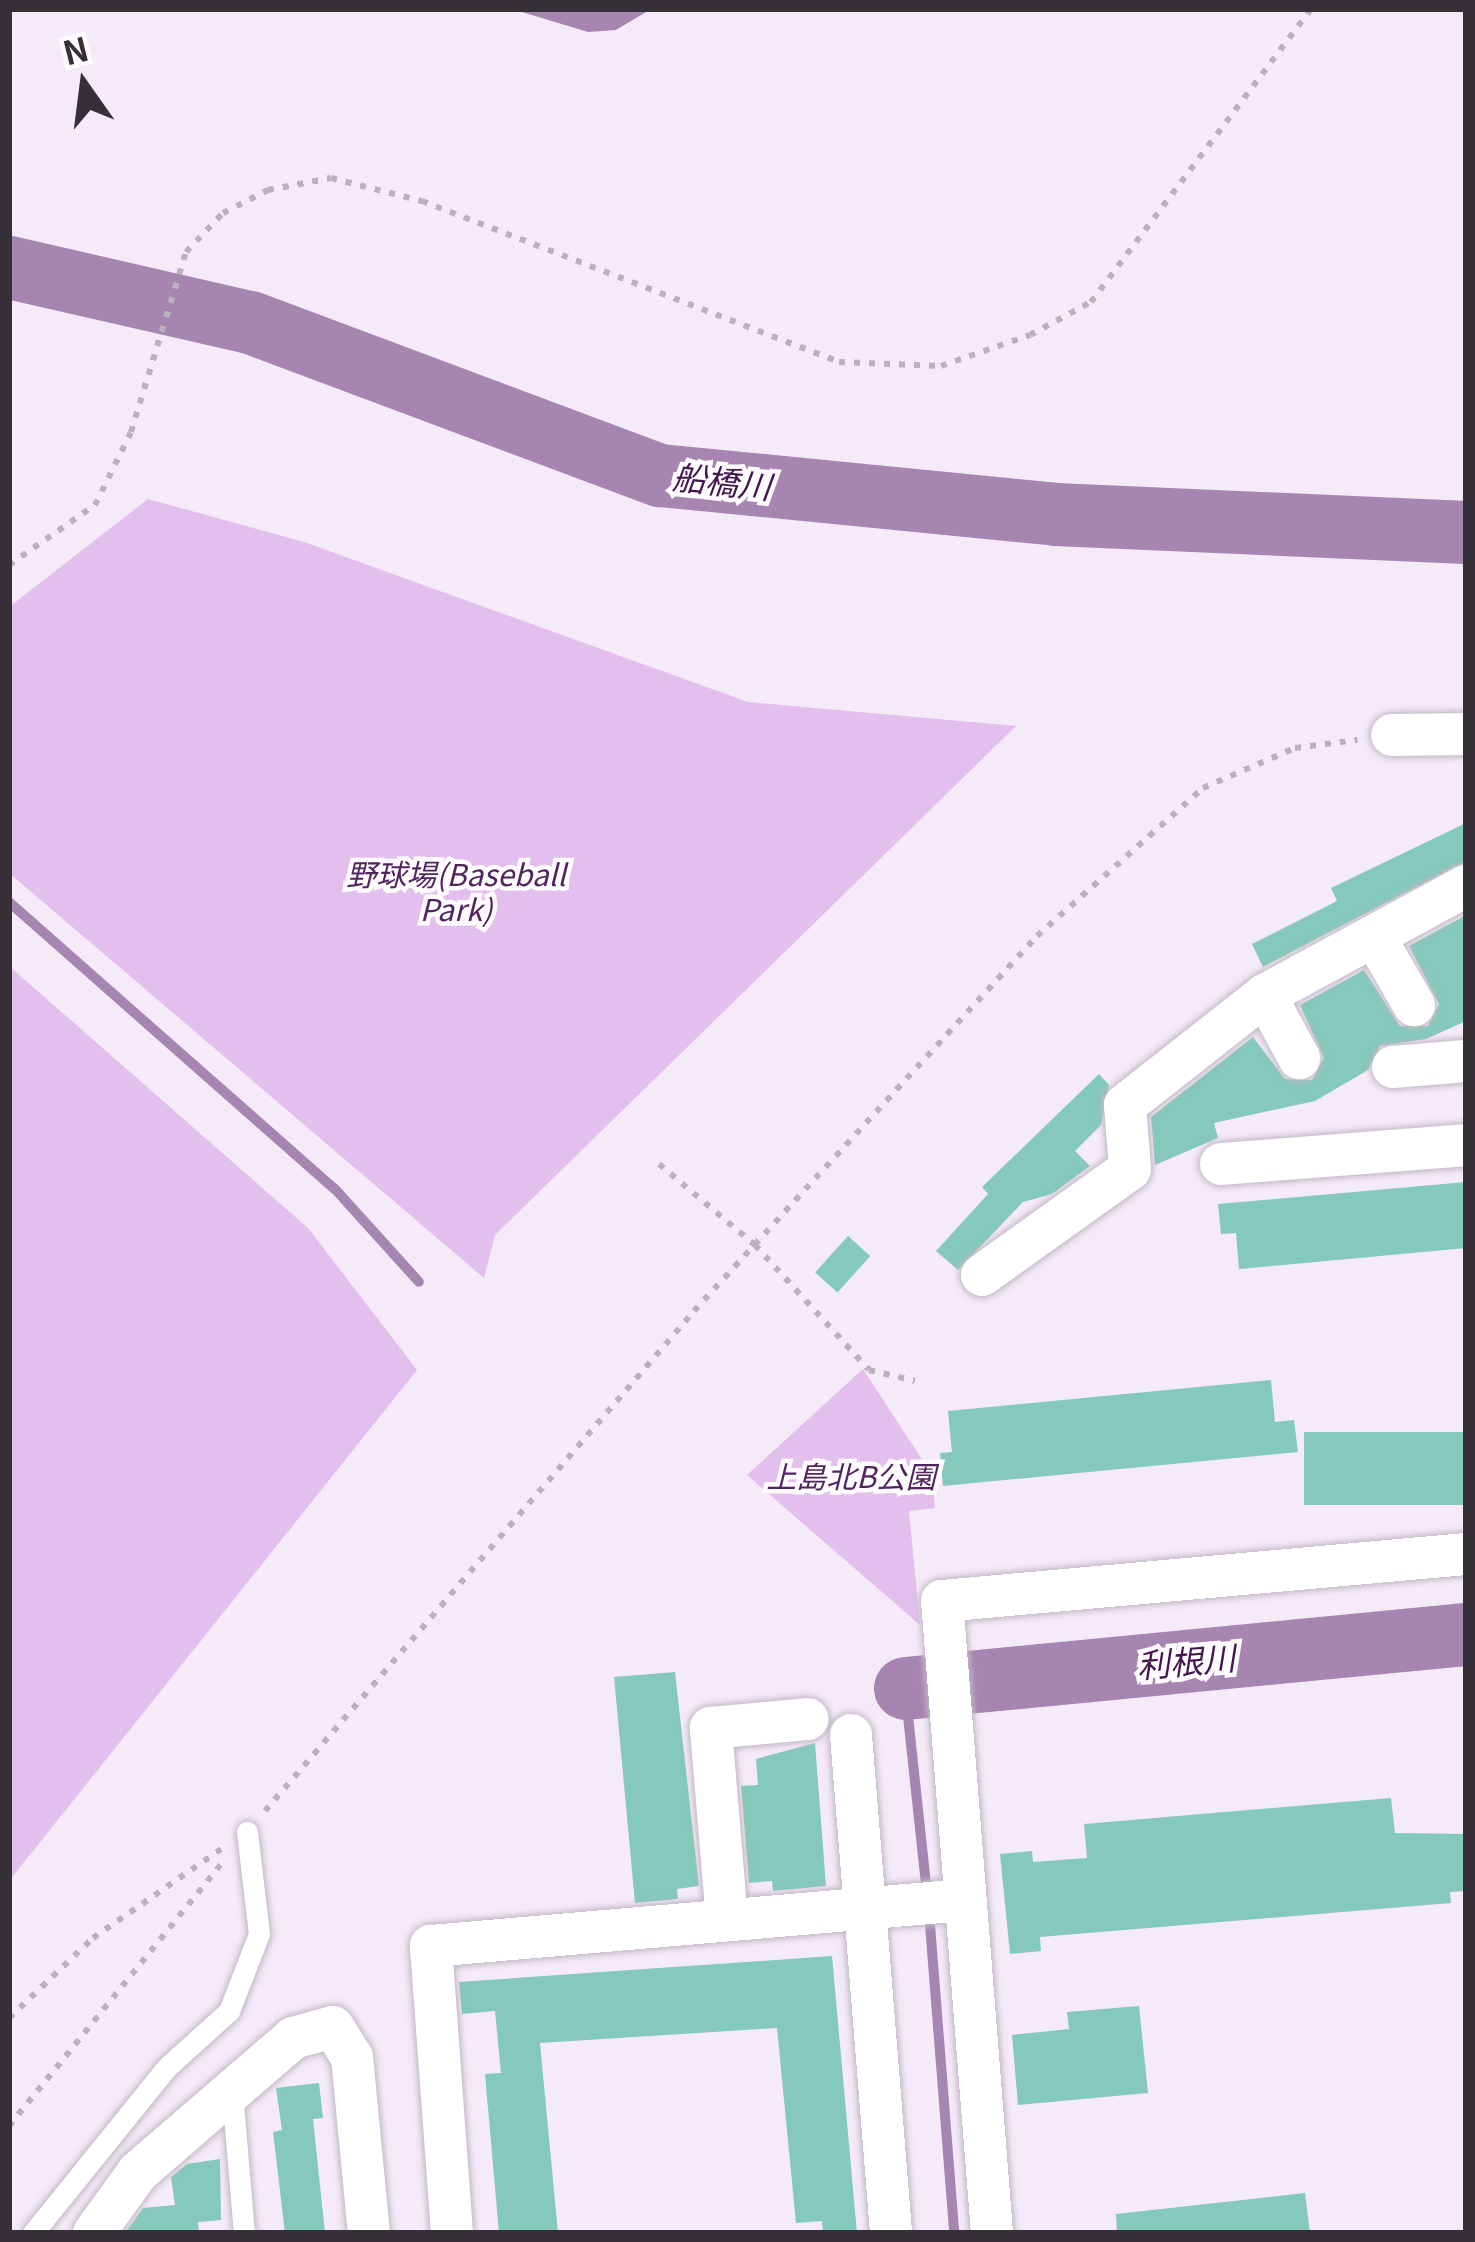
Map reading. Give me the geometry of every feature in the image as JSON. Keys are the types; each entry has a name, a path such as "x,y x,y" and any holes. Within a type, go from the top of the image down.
{"street":[{"path":"1392,735 1466,734"},
{"path":"982,1275 1130,1169 1125,1105 1265,995 1466,886"},
{"path":"1374,936 1414,1005"},
{"path":"1265,995 1299,1058"},
{"path":"1394,1067 1466,1061"},
{"path":"1221,1164 1466,1145"},
{"path":"992,2233 964,1900 950,1643 942,1601 1466,1554"},
{"path":"727,1920 711,1728 808,1719"},
{"path":"850,1735 891,2233"},
{"path":"452,2233 431,1946 964,1900"},
{"path":"94,2233 138,2172 292,2038 333,2027 352,2057 369,2233"}],"lane":[{"path":"33,2233 167,2067 229,2011 259,1934 247,1832"},
{"path":"232,2091 244,2233"}],"path":[{"path":"9,565 95,505 131,432 186,252 224,213 268,190 331,178 422,201 839,362 941,366 1030,335 1091,302 1311,9"},
{"path":"9,2126 247,1832 755,1245 1037,936 1202,788 1295,748 1392,735"},
{"path":"658,1164 755,1245 869,1370 915,1381"},
{"path":"9,2018 94,1938 247,1832"}],"green space":[{"name":"野球場(Baseball Park)","path":"148,499 304,542 748,702 1016,726 495,1235 484,1278 9,873 9,607"},
{"path":"9,966 308,1228 417,1370 9,1881"},
{"name":"上島北B公園","path":"863,1369 932,1475 935,1508 909,1511 920,1625 747,1475"}],"shaded area":[{"path":"512,9 651,9 616,30 588,32"}],"building":[{"path":"1466,823 1466,861 1263,967 1252,944 1337,901 1331,888"},
{"path":"1466,915 1466,1021 1426,1039 1380,1046 1368,1070 1315,1101 1214,1123 1218,1138 1155,1165 1151,1117 1253,1037 1285,1079 1312,1080 1324,1058 1300,1005 1364,970 1400,1026 1428,1026 1439,1004 1409,946"},
{"path":"1099,1074 1109,1085 1101,1125 1075,1151 1090,1166 1052,1194 1023,1202 958,1270 936,1251 988,1194 982,1187"},
{"path":"1466,1182 1466,1248 1239,1269 1236,1233 1221,1234 1218,1204"},
{"path":"848,1236 870,1256 838,1292 815,1272"},
{"path":"1271,1380 1275,1422 1294,1420 1298,1452 943,1486 940,1453 952,1452 948,1411"},
{"path":"1304,1432 1466,1432 1466,1505 1304,1505"},
{"path":"675,1672 699,1886 677,1889 678,1899 635,1903 614,1677"},
{"path":"815,1743 826,1886 773,1891 772,1881 749,1883 741,1786 758,1785 756,1759"},
{"path":"1391,1798 1395,1833 1466,1834 1466,1891 1450,1892 1451,1903 1040,1937 1041,1951 1010,1954 1000,1854 1032,1851 1033,1862 1087,1858 1084,1824"},
{"path":"832,1956 857,2233 823,2233 822,2221 796,2223 777,2028 540,2043 558,2233 499,2233 485,2074 501,2073 495,2011 462,2014 459,1982"},
{"path":"1139,2006 1148,2093 1018,2105 1012,2035 1069,2029 1067,2012"},
{"path":"319,2083 323,2118 313,2119 325,2233 285,2233 273,2132 282,2130 276,2088"},
{"path":"220,2159 221,2220 198,2222 199,2233 125,2233 143,2208 175,2205 171,2177 187,2164"},
{"path":"1305,2193 1310,2233 1117,2233 1116,2214"}],"waterway":[{"name":"船橋川","path":"9,267 250,322 660,475 1055,514 1466,532"},
{"path":"9,902 335,1189 419,1282"},
{"name":"利根川","path":"905,1688 1466,1634"},
{"path":"905,1688 927,1893"},
{"path":"929,1912 954,2233"}]}
